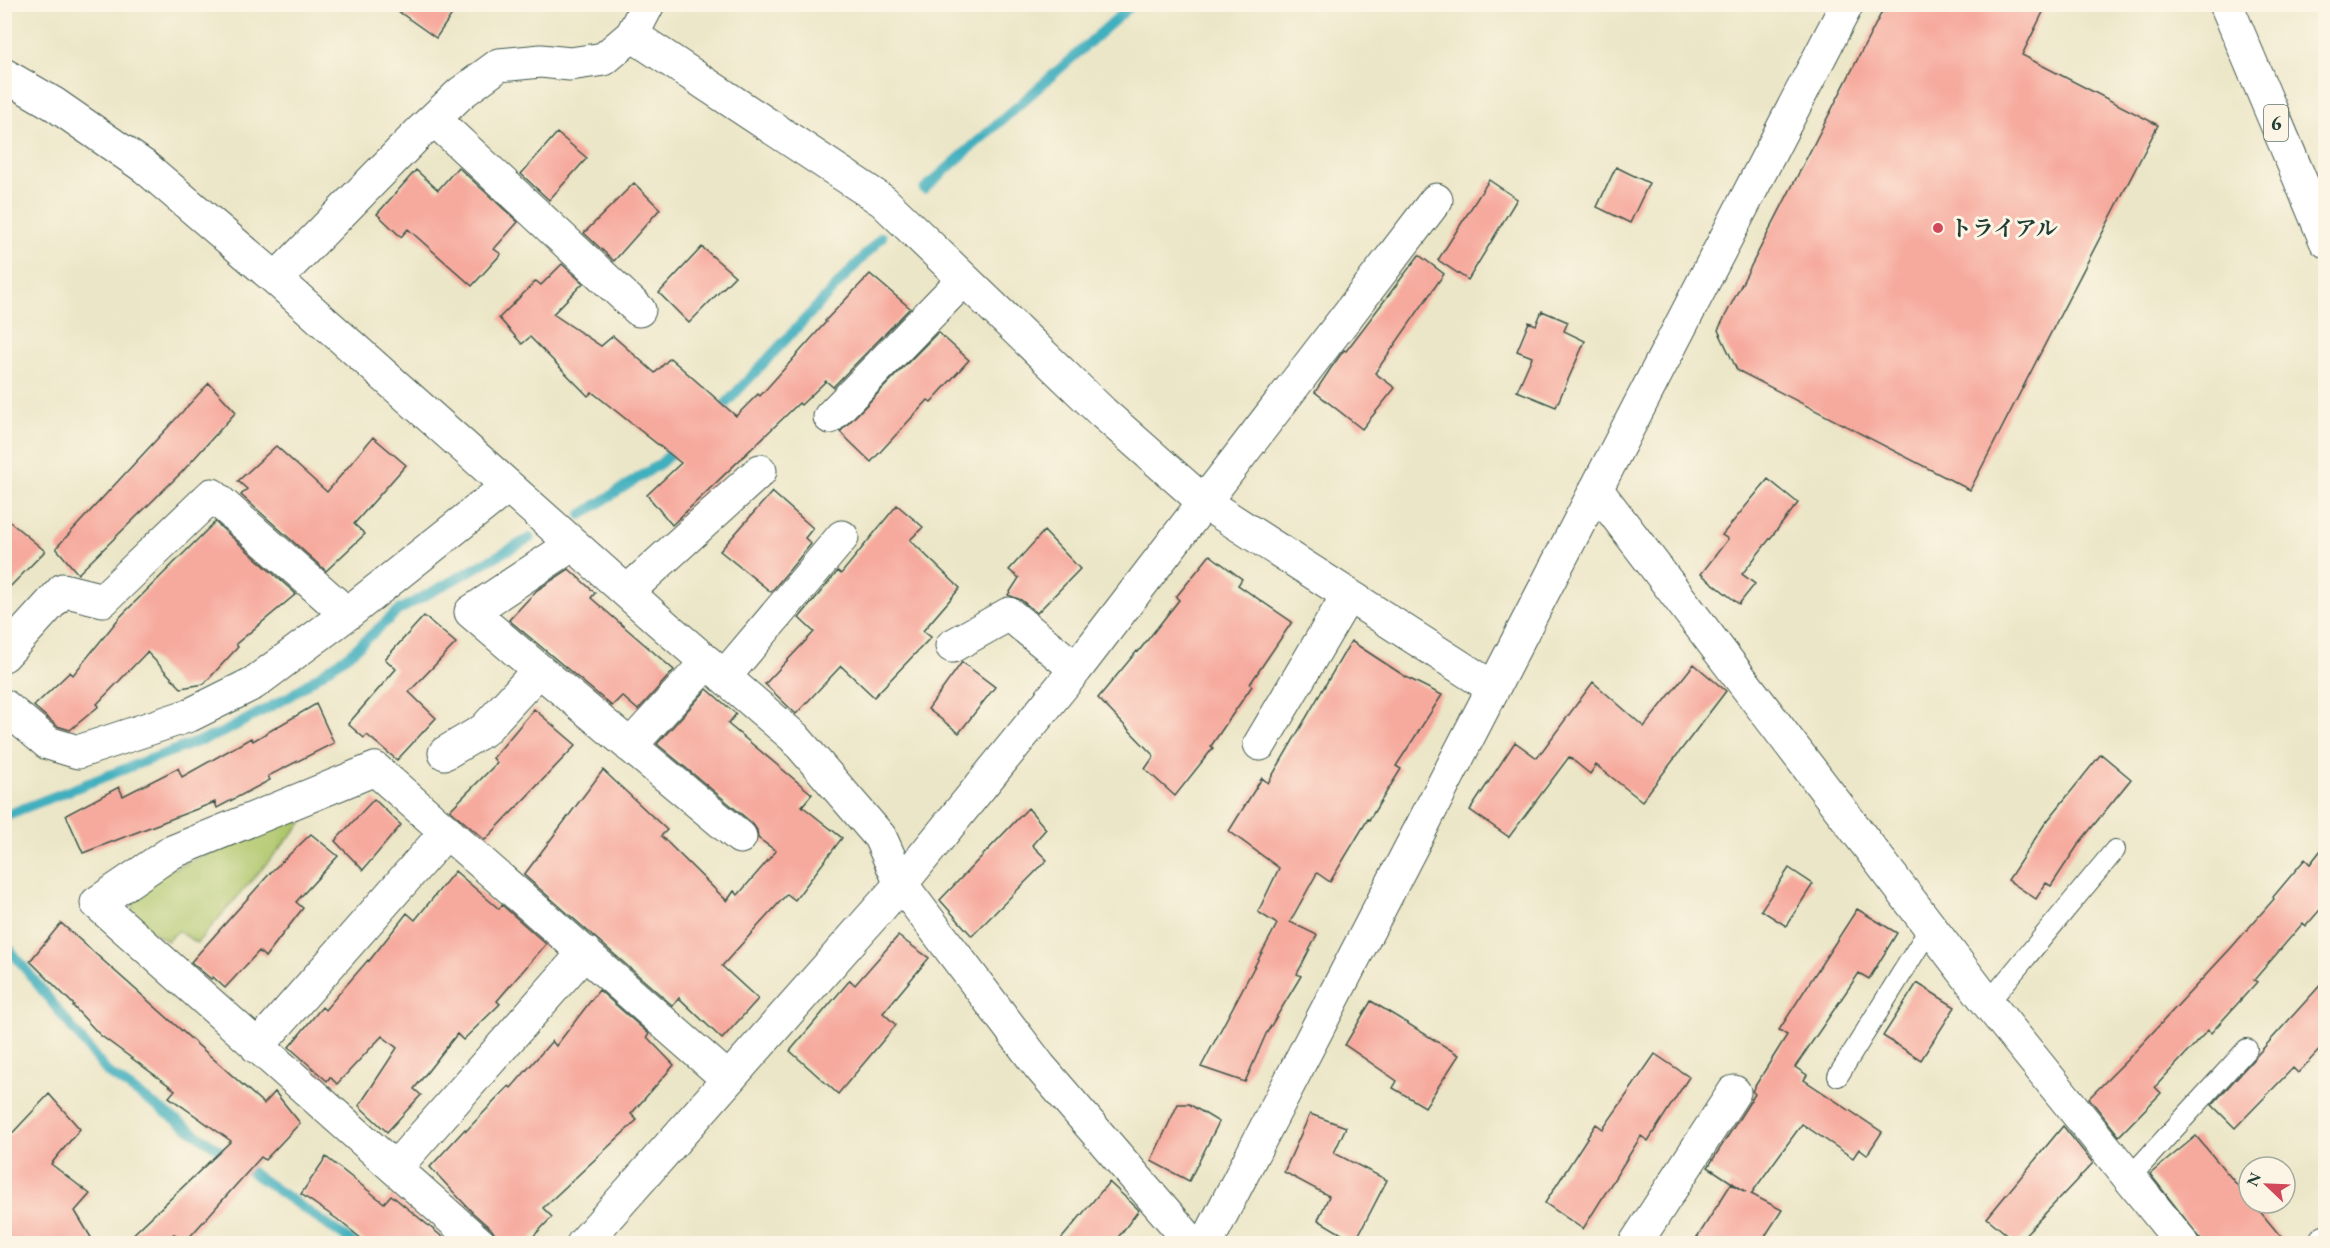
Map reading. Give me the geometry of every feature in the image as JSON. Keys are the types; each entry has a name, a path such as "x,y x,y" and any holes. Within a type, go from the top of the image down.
{"main road":[{"path":"276,279 461,93 499,65 541,61 570,64 604,59 632,35 648,4"},
{"path":"1206,1244 1847,4"},
{"name":"6","path":"2226,4 2325,241"},
{"path":"632,35 883,201 1102,412 1205,503 1493,688"},
{"path":"4,75 54,104 145,167 276,279 627,592 794,737 880,837 901,884 1040,1067 1193,1244"},
{"path":"434,119 639,310"},
{"path":"583,1244 901,884 1076,669 1436,200"},
{"path":"830,417 964,279"},
{"path":"627,592 760,471"},
{"path":"4,706 48,743 78,752 190,715 254,683 347,614 508,486"},
{"path":"1596,489 1988,1003 2183,1244"},
{"path":"4,655 63,590 103,600 212,495 347,614"},
{"path":"630,746 716,670 842,537"},
{"path":"573,544 471,612 740,837"},
{"path":"1260,744 1348,595"},
{"path":"952,646 1009,614 1076,669"},
{"path":"445,753 484,730 539,670"},
{"path":"480,1244 97,903 172,852 375,769 728,1079"},
{"path":"257,1047 447,831"},
{"path":"396,1167 585,952"},
{"path":"1635,1244 1734,1092"}],"lane":[{"path":"1988,1003 2115,850"},
{"path":"1838,1076 1930,928"},
{"path":"2130,1177 2247,1048"}],"green space":[{"path":"292,818 302,823 197,943 178,931 167,941 133,919 134,896 149,879"}],"building":[{"path":"388,4 459,4 436,38"},
{"name":"トライアル","path":"1886,4 2047,4 2022,55 2158,125 1970,490 1737,370 1718,330"},
{"path":"557,133 587,158 549,200 521,174"},
{"path":"458,167 518,222 494,249 501,254 472,286 408,229 401,237 377,214 416,170 438,190"},
{"path":"1616,167 1649,183 1630,223 1597,207"},
{"path":"1489,180 1517,199 1468,280 1438,260"},
{"path":"634,183 660,209 614,261 584,233"},
{"path":"702,247 735,276 689,323 659,293"},
{"path":"1419,255 1444,274 1375,373 1395,388 1362,429 1315,392 1344,350 1346,351"},
{"path":"562,264 583,283 553,314 601,346 613,336 655,373 670,358 736,416 758,394 760,396 825,321 870,274 910,308 833,387 826,381 801,405 799,403 672,525 647,495 681,463 592,392 588,396 530,337 522,344 499,318 536,281 541,285"},
{"path":"1542,311 1568,322 1564,331 1585,341 1556,407 1517,391 1532,357 1517,351 1529,322 1536,325"},
{"path":"938,332 969,360 931,402 928,400 871,462 840,432"},
{"path":"209,383 236,412 182,472 78,574 56,548"},
{"path":"373,437 406,465 354,524 365,534 326,571 241,495 247,489 238,481 276,446 327,492"},
{"path":"1768,479 1798,503 1742,574 1755,584 1739,604 1701,574 1728,539 1722,535"},
{"path":"772,492 813,528 805,538 811,544 771,592 720,551"},
{"path":"897,505 923,527 910,540 960,588 923,631 931,637 874,697 841,666 796,714 765,684 814,632 799,618 838,571 841,574"},
{"path":"4,517 45,551 4,593"},
{"path":"215,522 296,594 236,644 238,647 204,684 181,688 147,652 97,704 99,706 70,730 57,726 36,708 34,706 70,672 73,675 120,617"},
{"path":"1044,531 1080,569 1037,613 1021,600 1008,595 1019,578 1009,570"},
{"path":"1210,555 1242,579 1238,585 1292,622 1211,746 1213,748 1175,796 1145,769 1154,756 1098,698 1179,600 1176,597"},
{"path":"569,569 595,593 591,598 674,670 638,710 622,696 612,706 509,620 537,590"},
{"path":"424,616 456,643 409,692 436,718 397,760 367,735 364,738 348,724 396,669 385,659"},
{"path":"1351,641 1406,677 1442,695 1396,766 1401,769 1330,882 1317,873 1290,922 1317,935 1297,974 1301,976 1266,1034 1245,1082 1201,1067 1277,924 1258,912 1279,868 1229,831 1262,778 1268,783"},
{"path":"962,662 995,687 959,733 928,709"},
{"path":"1694,664 1726,691 1642,801 1596,765 1590,774 1569,757 1509,837 1470,810 1515,742 1537,758 1593,682 1644,727"},
{"path":"707,689 736,714 728,724 812,794 802,806 842,838 795,900 787,894 722,966 758,999 722,1039 679,998 673,1006 524,875 603,770 667,830 661,836 727,901 734,891 738,895 776,851 758,838 757,830 752,823 657,744"},
{"path":"316,704 334,743 268,776 270,780 217,808 215,802 83,853 66,815 119,787 123,796 178,768 182,777 251,738 253,741"},
{"path":"534,709 576,745 485,840 450,810 497,763 493,758"},
{"path":"2101,754 2131,779 2080,842 2051,886 2046,883 2036,899 2008,880 2044,825"},
{"path":"374,799 401,825 363,870 335,841"},
{"path":"1028,808 1046,829 1032,845 1047,860 972,936 940,900"},
{"path":"311,834 338,856 296,902 303,908 265,957 259,951 225,988 191,962 272,871"},
{"path":"2325,845 2325,904 2306,926 2303,923 2254,980 2257,982 2211,1033 2208,1030 2155,1087 2161,1093 2119,1136 2089,1098 2231,948 2305,859 2310,864"},
{"path":"1789,868 1813,884 1786,926 1761,910"},
{"path":"455,871 499,909 502,905 546,944 497,1001 500,1004 463,1040 457,1034 414,1089 421,1095 387,1132 359,1106 397,1048 382,1036 337,1084 330,1077 327,1081 289,1047 322,1007 325,1010 369,961 407,913 415,920"},
{"path":"1857,909 1897,933 1869,979 1859,973 1795,1067 1807,1075 1804,1080 1882,1132 1867,1155 1859,1149 1853,1158 1802,1124 1751,1194 1782,1210 1760,1244 1693,1244 1731,1184 1746,1192 1708,1167 1755,1094 1752,1091 1787,1035 1779,1030"},
{"path":"61,923 264,1104 275,1092 300,1123 265,1160 261,1157 186,1241 174,1234 161,1244 123,1244 231,1141 169,1097 175,1090 100,1035 30,961"},
{"path":"898,936 929,958 883,1013 896,1025 838,1094 790,1051 850,980 855,985"},
{"path":"2325,980 2325,1044 2298,1073 2293,1068 2235,1128 2212,1105"},
{"path":"1917,983 1955,1007 1921,1060 1883,1036"},
{"path":"599,990 649,1034 647,1037 674,1065 631,1114 637,1120 543,1208 552,1217 526,1244 501,1244 492,1230 430,1167 509,1086 511,1088 552,1041 556,1046"},
{"path":"1371,1001 1459,1055 1425,1107 1393,1088 1397,1081 1345,1045"},
{"path":"1655,1054 1689,1077 1648,1141 1641,1136 1583,1229 1545,1203 1596,1124 1603,1129"},
{"path":"49,1094 80,1129 51,1164 90,1194 75,1211 95,1244 4,1244 4,1142"},
{"path":"1178,1104 1189,1104 1219,1122 1189,1181 1151,1161"},
{"path":"1310,1114 1346,1127 1334,1153 1387,1180 1355,1242 1318,1220 1329,1196 1284,1172"},
{"path":"2063,1126 2093,1163 2017,1243 1987,1218"},
{"path":"2196,1136 2237,1185 2237,1215 2263,1215 2287,1244 2205,1244 2150,1174"},
{"path":"326,1157 384,1203 391,1195 451,1244 368,1244 301,1194"},
{"path":"1109,1182 1139,1210 1113,1244 1057,1244"}],"waterway":[{"path":"924,189 1133,4"},
{"path":"716,414 882,237"},
{"path":"581,515 661,463 679,446"},
{"path":"4,816 224,732 290,696 351,653 399,610 530,538"},
{"path":"4,942 107,1072 355,1244"}],"place":[{"name":"トライアル","path":"1938,228"}]}
